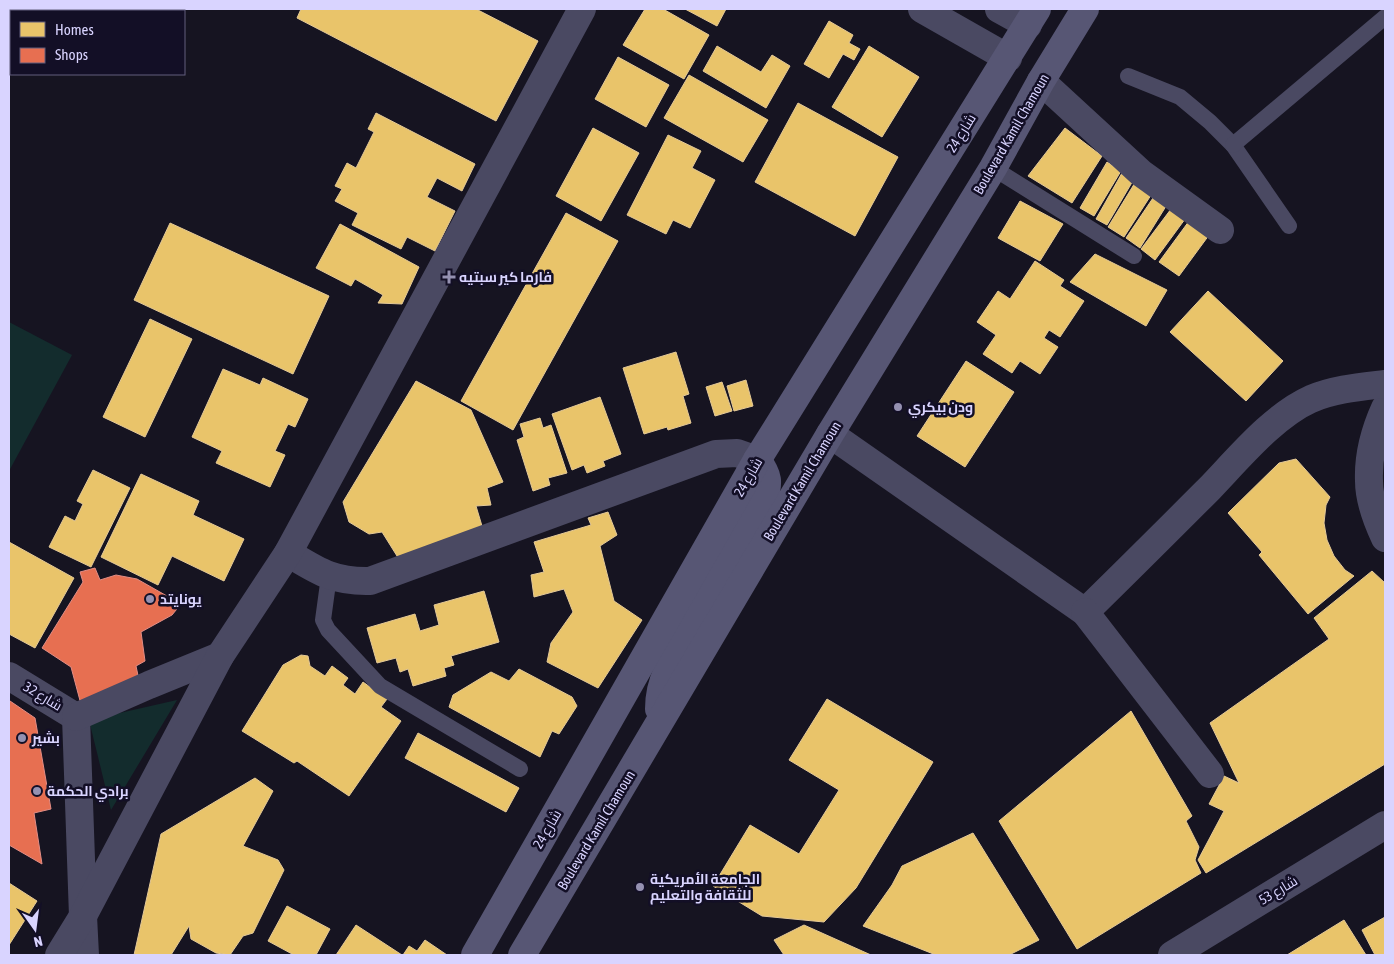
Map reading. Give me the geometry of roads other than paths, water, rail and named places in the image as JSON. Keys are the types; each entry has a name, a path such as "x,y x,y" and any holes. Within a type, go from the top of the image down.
{"main road":[{"name":"Boulevard Kamil Chamoun","path":"522,955 830,434 993,168 1041,81 1085,9"},
{"name":"شارع 24","path":"475,955 758,460 1032,17"},
{"path":"659,723 659,697 666,672 764,501 768,486 765,471 758,460"}],"street":[{"path":"60,955 83,916 220,656 288,553 582,9"},
{"path":"922,9 1008,58"},
{"path":"999,9 1032,17"},
{"path":"1041,81 1142,172 1220,230"},
{"path":"1085,612 1263,434 1291,410 1311,399 1342,390 1385,384"},
{"path":"1385,408 1374,438 1369,483 1374,510 1385,538"},
{"path":"830,434 1085,612 1210,774"},
{"path":"288,553 328,576 352,582 370,581 716,454 736,453 758,460"},
{"path":"85,955 76,717 220,656"},
{"name":"شارع 32","path":"9,676 76,717"},
{"name":"شارع 53","path":"1172,955 1385,825"}],"lane":[{"path":"1233,145 1385,17"},
{"path":"1128,76 1180,97 1210,122 1233,145 1289,226"},
{"path":"993,168 1134,256"},
{"path":"328,576 323,620 328,630 380,686 520,769"}],"place":[{"name":"فارما كير سبتيه","path":"449,277"},
{"name":"ودن بيكري","path":"898,407"},
{"name":"يونايتد","path":"150,599"},
{"name":"بشير","path":"22,738"},
{"name":"برادي الحكمة","path":"37,791"},
{"name":"الجامعة الأمريكية للثقافة والتعليم","path":"640,887"}]}
